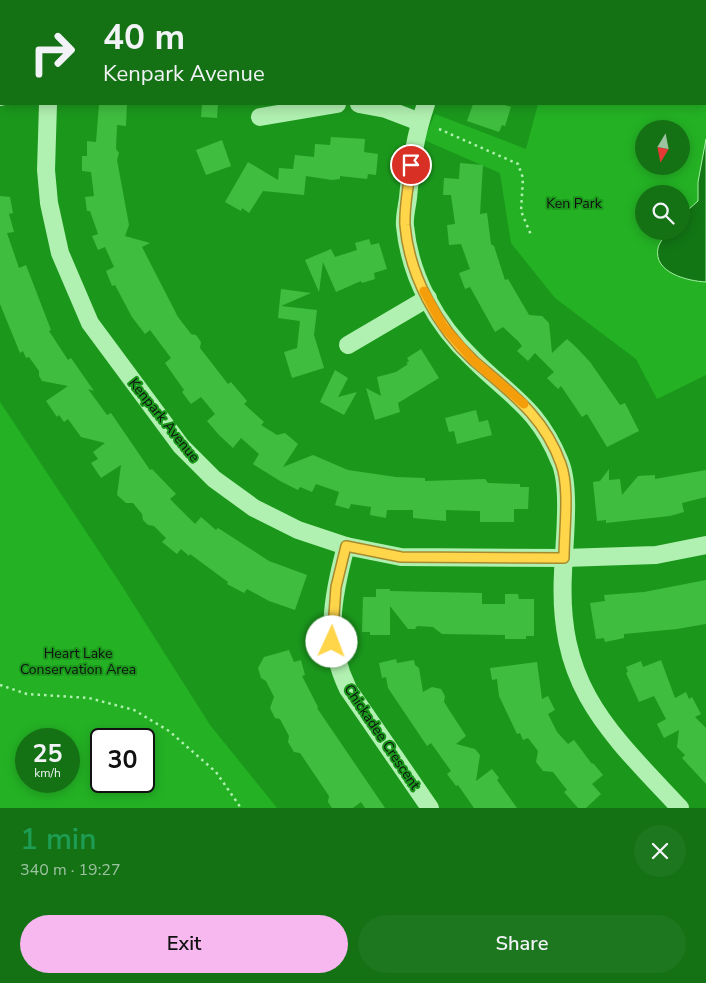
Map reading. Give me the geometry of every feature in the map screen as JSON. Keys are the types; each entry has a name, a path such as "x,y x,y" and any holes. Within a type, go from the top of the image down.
{"street":[{"name":"Kenpark Avenue","path":"43,105 49,203 60,253 90,323 181,446 214,480 254,508 298,530 346,546 401,557 564,558 656,555 706,545"},
{"path":"260,117 331,105"},
{"path":"364,105 386,109 420,122"},
{"path":"426,105 413,148 405,225 417,280 443,326 473,360 532,412 550,438 565,478 564,629 574,670 592,708 622,746 680,808"},
{"path":"348,344 428,298"},
{"name":"Chickadee Crescent","path":"346,546 334,610 332,642 338,669 348,689 430,808"}],"path":[{"path":"439,129 518,164 523,178 521,210 531,235"},
{"path":"0,685 27,694 89,698 134,710 169,731 216,772 241,808"}],"green space":[{"name":"Ken Park","path":"538,105 706,105 706,375 657,399 636,359 555,298 511,243 500,173 424,140 435,114 526,149"},
{"name":"Heart Lake Conservation Area","path":"0,402 120,583 210,725 277,808 0,808"}],"shaded area":[{"path":"706,139 706,282 690,280 673,274 661,264 658,257 658,248 662,240 690,240 690,208 698,201 698,182"}],"building":[{"path":"99,105 127,105 126,126 117,125 116,149 119,153 117,160 129,225 125,236 150,243 142,247 178,317 191,334 196,335 201,342 200,348 228,384 231,382 247,401 244,404 264,422 261,425 277,435 285,433 298,444 283,467 313,455 348,470 396,477 425,478 425,481 485,479 488,483 520,484 520,487 529,487 528,509 514,509 514,522 480,522 480,511 446,510 446,521 413,518 413,510 387,510 386,518 370,515 371,507 351,504 349,509 335,505 339,492 316,484 312,492 300,487 298,490 280,481 253,464 259,454 241,438 233,448 207,421 215,414 201,397 191,404 182,392 184,390 165,363 171,358 150,330 145,334 132,317 115,285 112,286 106,271 114,267 105,247 98,250 92,236 98,234 90,211 87,211 85,197 94,196 91,172 82,171 82,156 87,156 87,141 96,142"},
{"path":"202,105 218,105 217,118 201,117"},
{"path":"473,105 504,105 511,107 505,126 502,125 499,132 467,121"},
{"path":"331,137 365,139 364,152 378,154 376,175 368,174 367,179 340,176 340,179 332,180 306,176 304,195 263,191 249,213 242,208 241,211 225,202 248,162 278,180 279,168 293,169 295,155 314,157 315,144 330,145"},
{"path":"222,140 231,166 206,175 196,150"},
{"path":"460,163 483,165 480,214 487,213 491,244 494,246 505,280 508,279 529,315 542,316 549,323 552,353 567,339 590,362 620,405 625,403 639,431 607,447 587,414 582,417 561,386 558,389 547,378 554,372 535,353 528,361 517,351 522,346 503,327 495,332 470,287 465,289 459,273 470,269 461,244 449,245 447,225 455,224 451,195 443,195 444,178 459,179"},
{"path":"0,196 10,197 13,213 9,214 14,232 7,233 19,268 26,265 51,330 49,331 68,360 71,358 94,391 88,389 107,415 111,413 150,470 152,469 176,494 170,499 195,524 201,517 216,530 218,528 269,561 307,575 295,610 269,601 247,589 244,593 227,584 228,582 190,554 189,556 181,549 177,554 162,542 166,538 154,526 148,525 143,520 142,514 133,503 126,503 117,495 121,465 101,478 91,463 98,459 93,452 105,443 81,437 68,419 64,422 59,415 57,417 46,401 68,386 42,381 39,371 29,357 26,358 23,351 20,353 0,304"},
{"path":"369,239 371,245 379,243 387,269 374,273 375,279 362,283 361,281 336,292 323,262 319,292 305,260 331,249 335,257 357,250 355,243"},
{"path":"281,289 311,293 281,306 317,310 314,335 324,368 292,378 284,352 297,348 300,321 278,318"},
{"path":"421,349 439,378 398,403 400,412 375,420 366,388 381,396 377,377 396,372 408,364 406,363 409,361 407,358"},
{"path":"335,370 348,378 338,397 357,392 344,415 320,402"},
{"path":"476,410 479,422 488,420 492,435 457,444 454,431 449,432 445,418"},
{"path":"609,469 609,480 620,479 622,495 638,476 655,475 655,479 706,470 706,497 682,503 684,512 670,516 606,523 606,520 597,521 593,482 600,481"},
{"path":"706,580 706,624 624,634 624,638 605,642 604,638 596,639 590,603 605,601 604,595 644,592"},
{"path":"376,589 482,593 482,604 505,604 505,594 518,594 519,599 534,599 534,636 526,636 526,639 505,639 505,635 442,634 433,627 417,626 415,629 408,629 390,606 390,635 370,635 370,632 362,632 363,597 376,597"},
{"path":"289,650 294,662 301,660 305,675 302,676 317,708 385,808 365,808 361,802 353,808 332,808 328,802 329,796 300,753 294,752 288,742 289,736 280,719 275,718 270,708 274,697 266,681 261,678 258,668 264,657"},
{"path":"396,659 397,663 414,660 415,665 419,668 423,692 432,687 441,689 445,696 444,702 466,736 456,744 475,749 480,755 476,781 492,769 499,778 497,780 517,808 474,808 458,785 456,786 447,774 451,771 431,743 427,746 388,688 386,677 382,678 379,663"},
{"path":"661,660 675,698 686,692 689,699 692,697 701,714 695,717 706,728 706,784 682,758 685,755 677,747 679,730 664,738 657,724 666,719 654,696 639,702 626,673 628,672 626,667 641,661 643,667"},
{"path":"537,662 542,699 548,696 555,710 548,714 557,732 568,744 574,740 603,775 592,784 601,794 586,808 578,808 564,792 567,790 553,772 543,771 536,762 538,751 528,738 523,740 520,733 517,734 499,696 497,679 492,680 490,668"}],"slow traffic":[{"path":"424,291 443,326 473,360 509,389 524,404"}],"route":[{"path":"332,642 336,587 346,546 401,557 564,558 565,478 561,463 550,438 532,412 509,389 473,360 443,326 417,280 405,225 411,165"}]}
